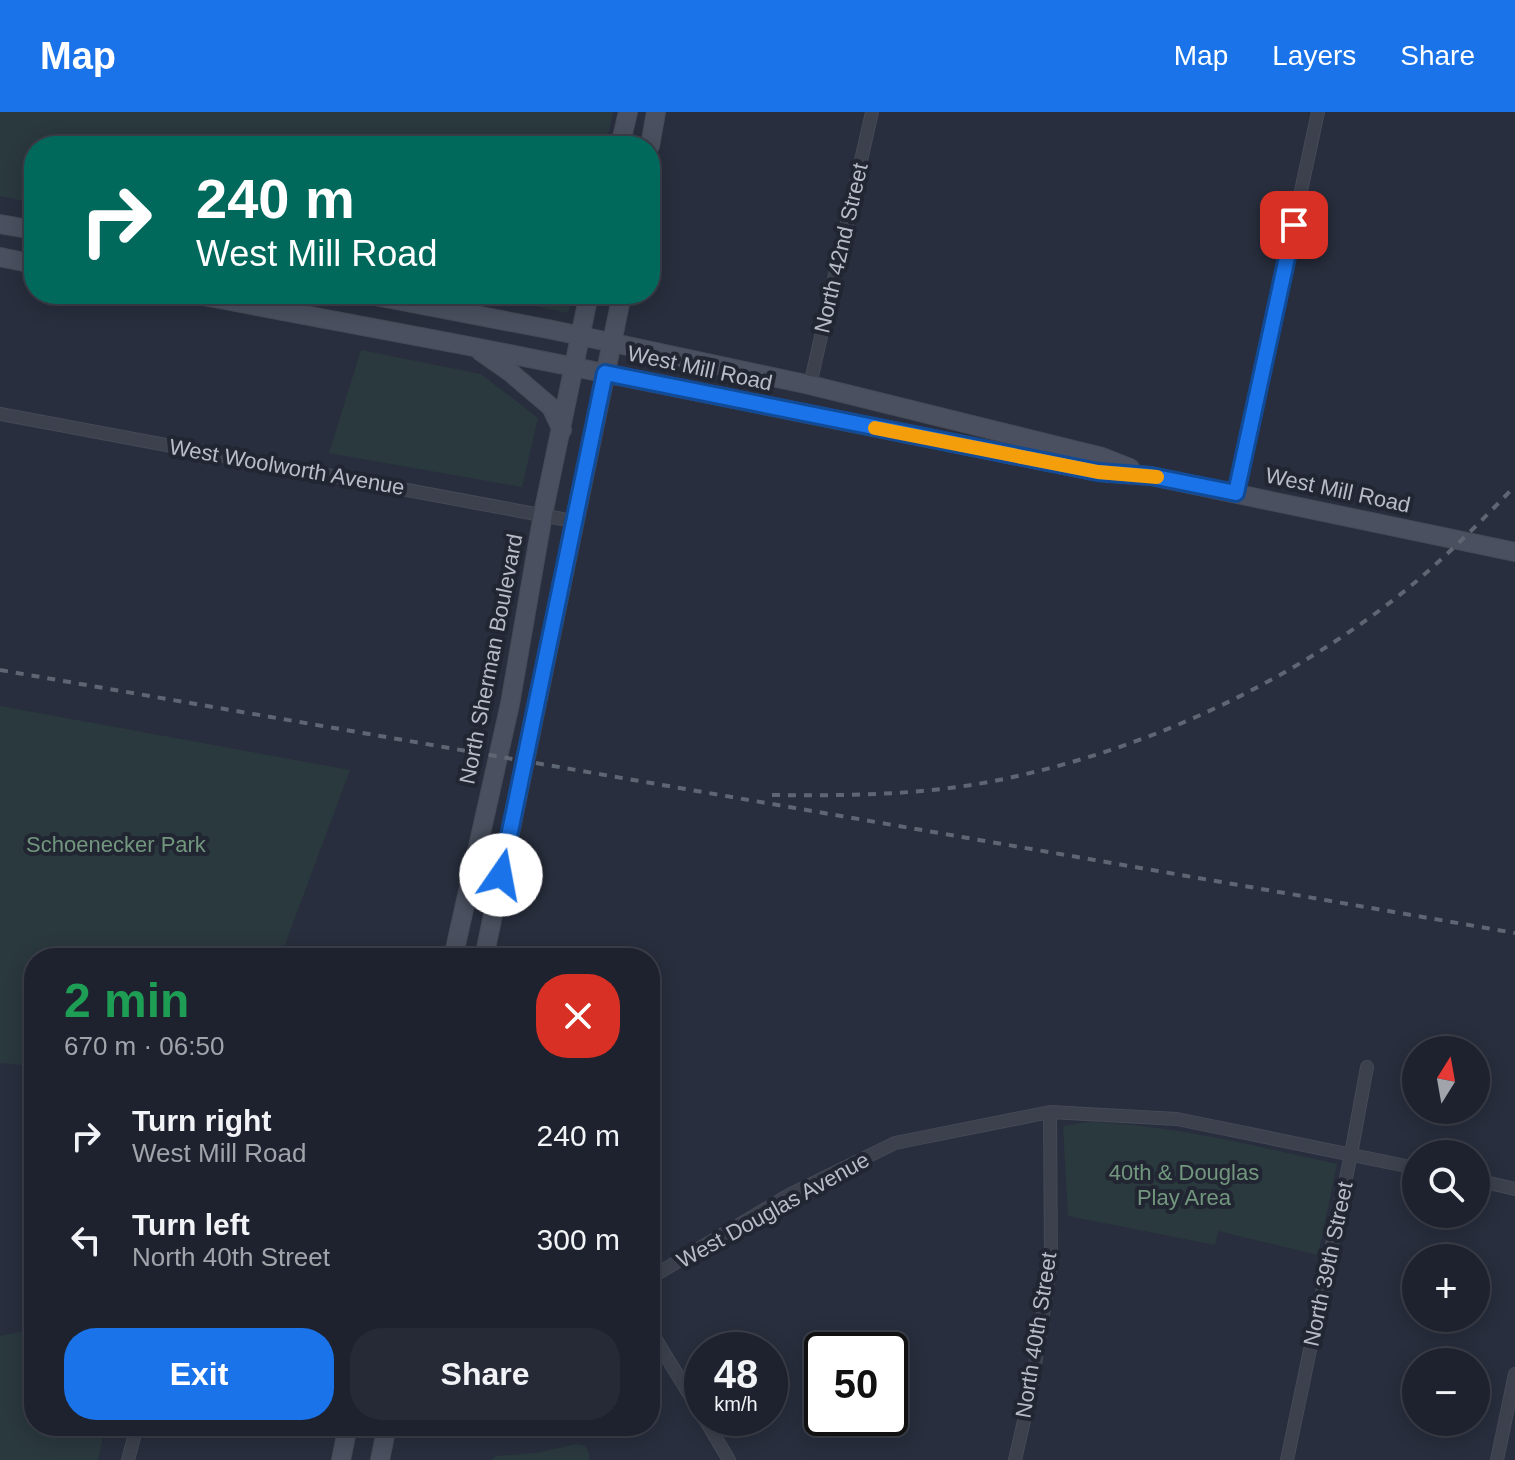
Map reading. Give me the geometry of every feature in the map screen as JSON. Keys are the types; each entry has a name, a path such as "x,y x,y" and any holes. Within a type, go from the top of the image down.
{"main road":[{"path":"622,136 628,112"},
{"path":"652,136 656,112"},
{"path":"0,224 24,228"},
{"path":"0,257 24,262"},
{"name":"West Mill Road","path":"246,304 1098,472 1151,476 1515,552"},
{"name":"West Mill Road","path":"416,304 810,385 1102,457 1151,476"},
{"name":"North Sherman Boulevard","path":"455,948 510,704 543,514 587,304"},
{"path":"486,948 620,304"},
{"path":"474,347 510,372 551,407 562,430"},
{"path":"341,1460 346,1436"},
{"path":"380,1460 385,1436"}],"street":[{"name":"North 42nd Street","path":"810,385 872,112"},
{"path":"1236,493 1318,112"},
{"name":"West Woolworth Avenue","path":"0,414 573,521"},
{"name":"North 39th Street","path":"1287,1460 1367,1067"},
{"name":"West Douglas Avenue","path":"660,1272 789,1195 895,1143 1050,1112 1177,1119 1402,1165"},
{"name":"North 40th Street","path":"1015,1460 1031,1390 1051,1264 1050,1112"},
{"path":"1490,1183 1515,1189"},
{"path":"660,1346 684,1385"},
{"path":"1497,1460 1515,1374"},
{"path":"128,1460 134,1436"},
{"path":"715,1436 729,1460"}],"green space":[{"path":"0,112 613,112 608,136 24,136 24,201 0,196"},
{"path":"523,304 570,304 568,313"},
{"path":"361,350 481,374 538,418 522,487 329,453"},
{"name":"Schoenecker Park","path":"0,706 350,770 284,948 24,948 24,1065 0,1063"},
{"name":"40th & Douglas Play Area","path":"1089,1122 1183,1132 1337,1164 1318,1255 1218,1231 1215,1245 1068,1216 1063,1126"},
{"path":"24,1331 24,1436 103,1436 98,1460 0,1460 0,1336"},
{"path":"577,1444 585,1446 589,1460 491,1460 496,1456 536,1453"}],"railway":[{"path":"772,795 893,793 983,783 1062,765 1110,750 1203,714 1292,668 1376,613 1465,537 1515,486"},
{"path":"0,670 1515,933"}],"slow traffic":[{"path":"875,428 1098,472 1157,477"}],"route":[{"path":"501,875 605,373 1098,472 1151,476 1236,493 1294,225"}]}
